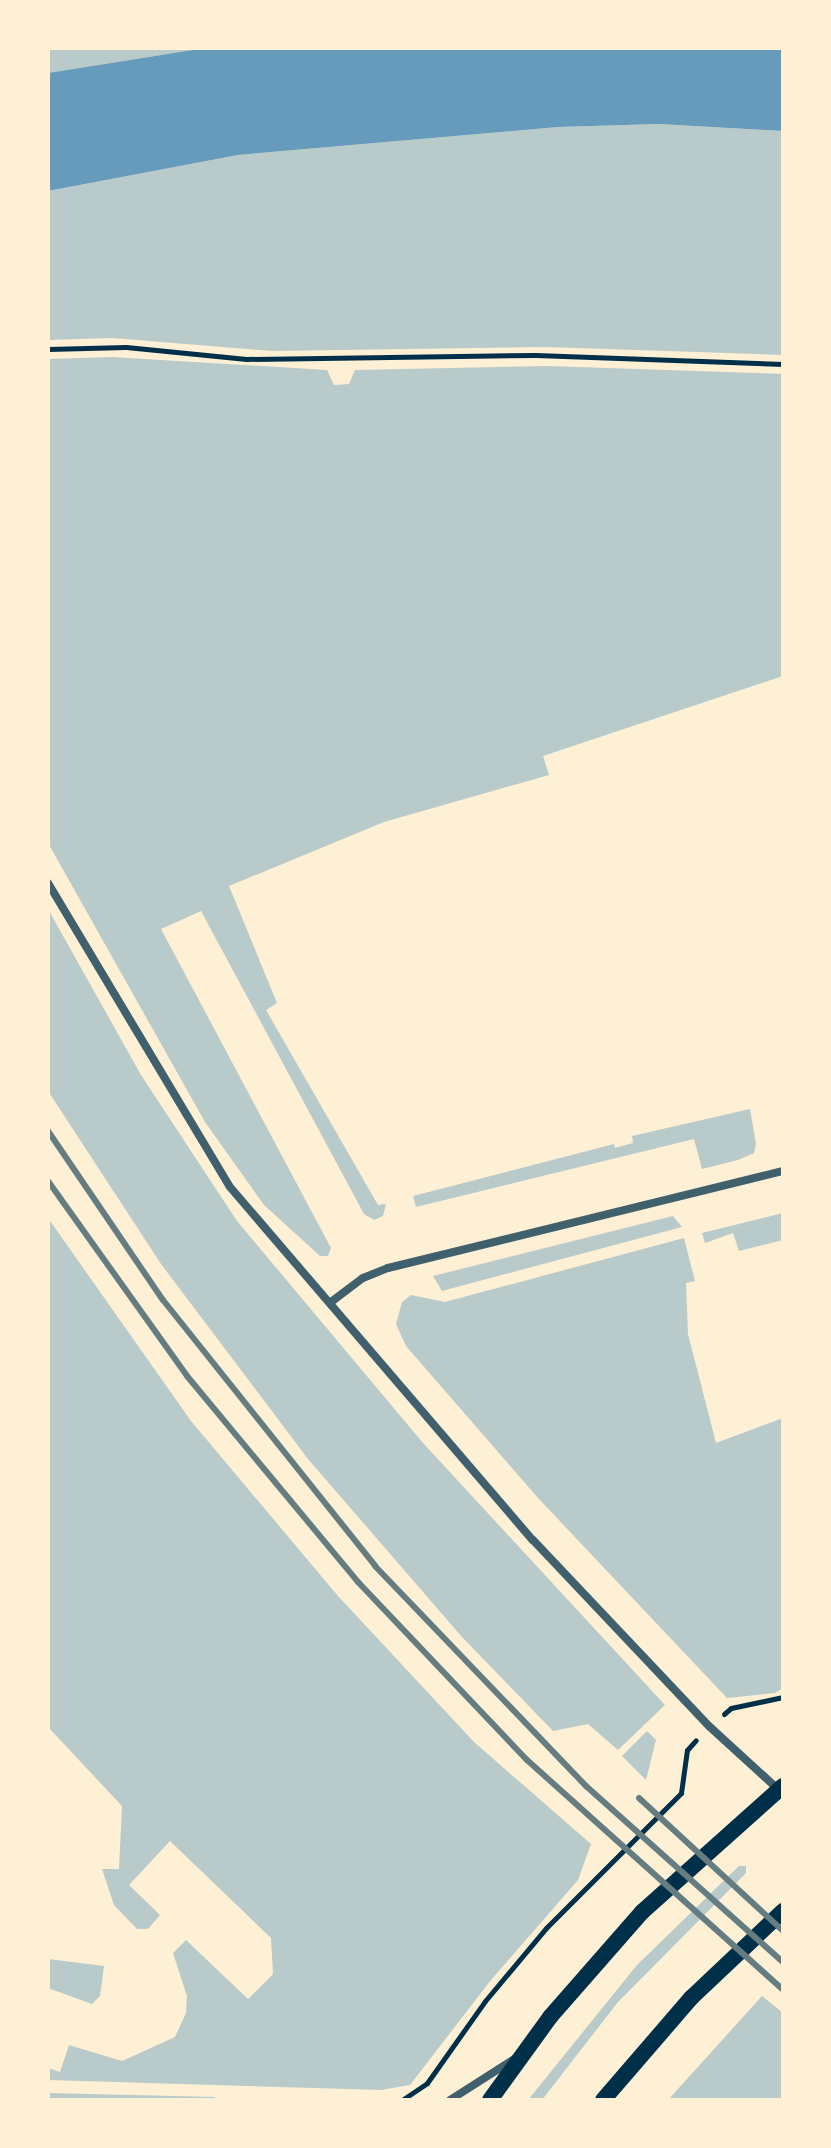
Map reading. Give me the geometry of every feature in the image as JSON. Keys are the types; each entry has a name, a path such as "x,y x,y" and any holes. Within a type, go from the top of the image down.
{"main road":[{"path":"490,2100 522,2054 642,1912 781,1790"},
{"path":"603,2100 691,1998 783,1911"}],"street":[{"path":"48,883 201,1145 533,1540 710,1727 781,1790"},
{"path":"331,1302 363,1278 388,1268 783,1171"},
{"path":"450,2100 522,2054"}],"path":[{"path":"48,349 126,347 246,359 536,355 783,364"},
{"path":"402,2100 427,2083 485,2001 556,1917 681,1793 687,1750 731,1708 783,1697"}],"shaded area":[{"path":"48,48 205,48 48,73"},
{"path":"659,124 783,131 783,355 546,347 273,351 112,338 48,340 48,191 238,155 558,127"},
{"path":"112,357 327,370 334,385 349,384 355,370 547,366 783,374 783,676 543,756 549,775 384,822 229,886 277,1003 266,1010 378,1205 386,1204 383,1216 374,1220 364,1214 201,911 161,929 331,1248 328,1256 320,1256 264,1205 205,1122 48,843 48,359"},
{"path":"48,909 141,1075 237,1221 423,1443 665,1705 618,1750 588,1724 553,1731 462,1637 308,1459 161,1264 48,1091"},
{"path":"750,1109 756,1144 754,1153 738,1160 702,1169 694,1139 416,1207 413,1196 614,1144 615,1148 633,1143 632,1136"},
{"path":"783,1213 783,1240 739,1251 733,1233 705,1243 702,1233"},
{"path":"673,1216 682,1227 442,1291 433,1276"},
{"path":"48,1218 191,1421 338,1596 474,1742 591,1844 578,1880 491,1980 410,2085 381,2090 48,2080 48,2068 60,2072 69,2045 122,2061 175,2037 186,2013 187,1996 173,1953 186,1940 248,1999 273,1974 271,1938 170,1841 129,1885 160,1915 148,1929 137,1929 114,1905 102,1869 119,1869 122,1806 48,1727"},
{"path":"684,1238 695,1281 686,1283 688,1334 716,1443 783,1418 783,1688 775,1693 727,1698 538,1498 406,1346 396,1324 402,1302 411,1295 445,1302"},
{"path":"647,1731 656,1740 646,1780 622,1756"},
{"path":"739,1866 746,1866 746,1873 618,2002 542,2100 528,2100 637,1965"},
{"path":"48,1959 104,1966 100,1996 92,2004 48,1988"},
{"path":"762,1996 783,2013 783,2100 668,2100"},
{"path":"48,2093 215,2097 216,2100 48,2100"}],"water":[{"path":"205,48 783,48 783,131 659,124 558,127 238,155 48,191 48,73"}],"railway":[{"path":"48,1131 163,1300 375,1566 586,1786 783,1962"},
{"path":"48,1181 187,1376 358,1582 527,1760 783,1990"},
{"path":"639,1798 783,1931"}]}
